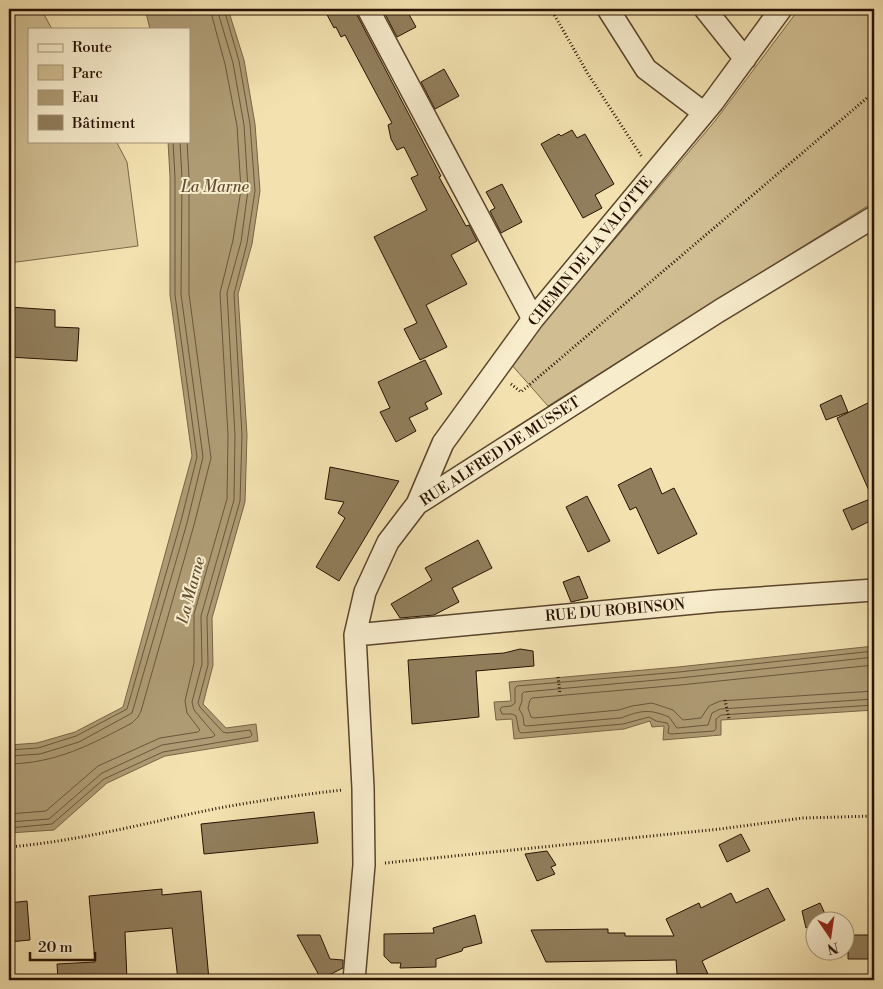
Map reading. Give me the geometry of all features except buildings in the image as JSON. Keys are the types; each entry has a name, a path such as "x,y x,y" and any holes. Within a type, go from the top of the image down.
{"street":[{"path":"368,9 533,320"},
{"path":"608,9 646,69 704,113"},
{"path":"705,9 744,58"},
{"name":"CHEMIN DE LA VALOTTE","path":"417,504 443,443 496,370 533,320 704,113 781,9"},
{"name":"RUE ALFRED DE MUSSET","path":"354,980 364,865 363,788 355,635 365,592 388,542 417,504 719,311 874,217"},
{"name":"RUE DU ROBINSON","path":"355,635 716,601 874,590"}],"path":[{"path":"551,9 588,74 653,174"},
{"path":"496,370 522,392 874,92"},
{"path":"558,677 560,694"},
{"path":"725,700 728,719"},
{"path":"9,847 49,844 215,809 269,800 363,788"},
{"path":"364,865 720,829 803,818 874,816"}],"green space":[{"path":"9,9 41,9 51,28 28,28 28,142 117,142 127,162 138,246 9,263"},
{"path":"799,9 874,9 874,202 548,406 510,363 715,121"}],"water":[{"name":"La Marne","path":"145,9 228,9 244,60 255,124 260,191 252,244 238,294 247,435 245,502 212,618 213,665 203,704 226,728 256,724 258,741 165,756 107,783 54,830 9,833 9,745 37,743 75,732 123,707 192,456 170,295 168,142 190,142 190,28 150,28"},
{"path":"874,646 874,710 721,720 721,735 663,740 664,726 652,727 650,721 624,729 514,739 512,719 496,720 494,702 511,701 509,682 678,667"}]}
